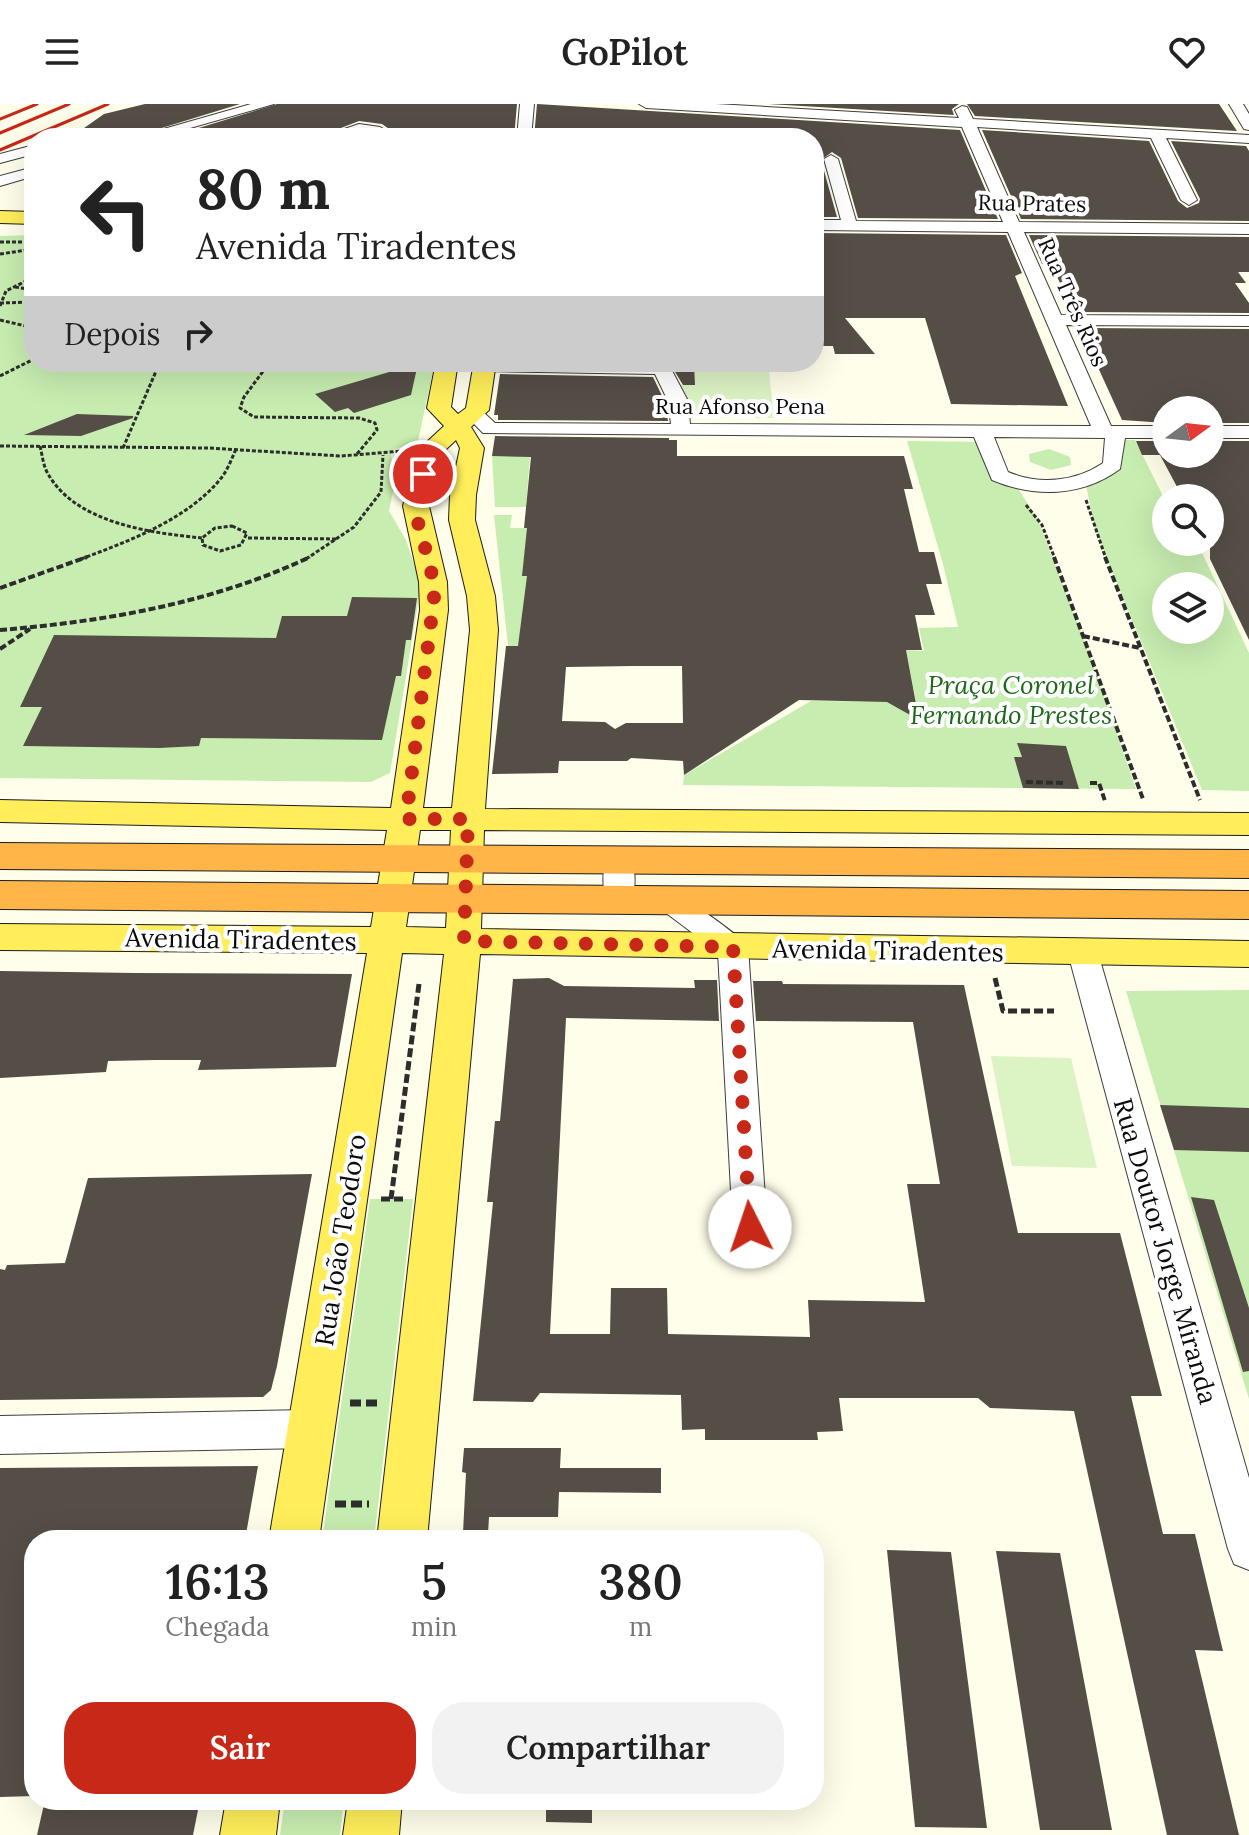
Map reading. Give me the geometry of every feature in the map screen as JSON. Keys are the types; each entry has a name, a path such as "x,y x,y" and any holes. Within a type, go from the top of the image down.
{"highway":[{"path":"0,856 1249,864"},
{"name":"Avenida Tiradentes","path":"0,895 1249,905"},
{"path":"1052,904 1111,921 1249,928"}],"main road":[{"path":"0,217 24,218"},
{"path":"0,230 24,230"},
{"path":"445,372 439,408 473,429"},
{"path":"403,1530 464,941 468,819 484,630 481,596 462,520 463,495 483,372"},
{"path":"432,445 473,429"},
{"name":"Rua João Teodoro","path":"297,1530 326,1416 386,941 434,610 433,582 416,506 432,445"},
{"path":"0,811 406,819 1249,824"},
{"name":"Avenida Tiradentes","path":"0,937 1249,954"},
{"path":"248,1835 252,1810"},
{"path":"371,1835 374,1810"}],"street":[{"path":"525,128 527,104"},
{"path":"646,104 1249,139"},
{"name":"Rua Três Rios","path":"960,104 1053,320 1110,432"},
{"path":"1236,104 1249,126"},
{"path":"174,128 256,105"},
{"path":"349,119 376,128"},
{"path":"364,128 390,121"},
{"path":"1156,133 1189,200"},
{"path":"0,159 24,152"},
{"path":"831,159 850,226"},
{"path":"0,181 24,174"},
{"name":"Rua Prates","path":"824,225 1249,229"},
{"path":"1053,320 1249,321"},
{"path":"664,372 678,401 681,430"},
{"name":"Rua Afonso Pena","path":"473,429 980,430"},
{"path":"1110,432 1113,465 1100,477 1044,485 999,476 980,430 1152,432"},
{"path":"1224,432 1249,432"},
{"path":"619,858 619,899"},
{"path":"668,900 697,924 733,947 750,1227"},
{"name":"Rua Doutor Jorge Miranda","path":"1083,953 1249,1549"},
{"path":"0,1435 326,1416"}],"path":[{"path":"0,242 24,242"},
{"path":"0,254 24,250"},
{"path":"0,290 6,291 24,282"},
{"path":"14,287 24,288"},
{"path":"6,291 0,304 24,303"},
{"path":"0,320 24,326"},
{"path":"0,376 24,364"},
{"path":"123,448 156,372"},
{"path":"263,372 244,397 240,408 254,417 359,418 375,423 377,430 356,455"},
{"path":"0,446 236,449 383,455 432,445"},
{"path":"40,446 40,458 48,477 70,499 107,519 146,530 202,538 217,527 232,526 244,530 248,538"},
{"path":"0,588 95,553 146,530 190,505 222,477 236,449"},
{"path":"0,630 140,613 271,576 340,539 383,489 383,455"},
{"path":"1007,480 1042,525 1151,823"},
{"path":"1085,480 1089,516 1210,824"},
{"path":"202,538 207,548 220,551 235,548 248,538 340,539"},
{"path":"0,649 34,627"},
{"path":"1082,636 1141,648"},
{"path":"1026,782 1063,783"},
{"path":"1090,783 1099,783 1105,803"},
{"path":"995,978 1003,1011 1054,1011"},
{"path":"391,1199 419,984"},
{"path":"326,1416 389,1403"},
{"path":"327,1505 378,1503"}],"green space":[{"path":"24,235 24,372 433,372 418,441 391,451 392,464 397,472 389,511 406,540 421,585 390,773 371,782 0,778 0,236"},
{"path":"694,372 769,372 774,418 686,417 678,385 695,385"},
{"name":"Praça Coronel Fernando Prestes","path":"1123,440 1135,440 1157,484 1152,484 1152,556 1204,556 1211,572 1152,572 1152,644 1224,644 1224,600 1249,653 1249,791 1202,790 1095,529 1085,480 1110,469"},
{"name":"Praça Coronel Fernando Prestes","path":"907,441 989,442 1038,520 1136,789 683,785 684,775 811,701 916,702 906,650 924,651 919,628 958,627"},
{"path":"1049,449 1070,457 1071,465 1051,470 1030,462 1029,454"},
{"path":"492,456 530,456 526,507 495,507"},
{"path":"494,515 512,515 510,528 532,528 521,646 508,646"},
{"path":"1249,990 1249,1399 1126,991"},
{"path":"991,1056 1071,1058 1097,1168 1012,1166"},
{"path":"370,1199 413,1199 375,1530 323,1530"},
{"path":"284,1810 343,1810 340,1835 280,1835"}],"building":[{"path":"145,104 240,104 162,128 84,128 104,114"},
{"path":"277,104 517,104 515,128 388,128 382,124 359,121 341,128 199,128"},
{"path":"537,104 960,130 998,219 858,218 841,158 832,152 824,158 824,128 535,128"},
{"path":"768,104 959,104 952,109 954,115"},
{"path":"967,104 1219,104 1237,131 975,116"},
{"path":"982,130 1149,141 1178,201 1187,208 1199,203 1200,199 1171,141 1246,146 1249,151 1249,221 1021,219"},
{"path":"824,171 837,217 824,217"},
{"path":"824,233 1006,235 1022,273 1015,276 1068,406 951,404 925,318 845,318 875,354 835,354 833,346 824,346"},
{"path":"1029,235 1249,237 1249,272 1238,272 1246,283 1235,283 1249,303 1249,313 1073,312 1050,261 1042,264"},
{"path":"1080,328 1249,329 1249,423 1224,423 1224,396 1152,396 1152,422 1122,420"},
{"path":"389,372 416,372 411,395 354,413 348,408 335,412 315,394"},
{"path":"675,372 694,372 695,385 683,385"},
{"path":"500,374 653,377 665,402 668,421 498,420 498,415 494,415"},
{"path":"77,414 133,418 81,436 24,435"},
{"path":"495,436 669,438 677,440 677,456 904,456 913,489 904,489 919,552 934,552 942,584 926,584 935,615 915,615 922,650 906,650 919,720 887,702 799,700 684,775 683,761 631,758 627,761 559,761 558,773 492,774 506,646 518,646 527,576 522,576 531,457 492,456","holes":["682,666 683,723 626,723 615,729 605,722 562,721 566,667"]},
{"path":"1136,441 1152,441 1152,455 1142,455"},
{"path":"1224,441 1249,441 1249,640 1224,588 1224,572 1216,572 1210,559 1210,556 1224,556 1224,484 1176,484 1167,468 1224,468"},
{"path":"352,597 417,598 411,640 406,640 401,676 396,676 382,740 201,738 199,746 159,748 23,746 42,707 20,707 54,635 276,638 282,616 347,616"},
{"path":"1017,743 1066,746 1079,789 1023,788 1014,757 1022,757"},
{"path":"0,971 352,974 336,1067 198,1070 201,1060 108,1061 106,1072 0,1078"},
{"path":"549,978 564,986 695,988 694,980 717,980 719,1021 566,1018 550,1334 610,1334 611,1288 667,1288 668,1334 810,1337 808,1300 925,1302 907,1184 940,1184 913,1022 756,1021 753,981 782,981 783,984 964,985 1018,1233 1120,1233 1162,1396 1131,1396 1163,1534 1195,1534 1223,1651 1195,1650 1239,1835 1167,1835 1074,1411 990,1408 978,1398 839,1398 843,1431 817,1432 818,1440 705,1440 705,1429 682,1430 681,1395 540,1393 533,1402 473,1401 493,1202 487,1202 495,1121 500,1121 513,979"},
{"path":"1160,1105 1249,1108 1249,1152 1174,1150"},
{"path":"312,1174 277,1366 271,1390 263,1397 0,1400 0,1269 5,1270 7,1265 65,1263 88,1178"},
{"path":"1191,1197 1214,1200 1249,1308 1249,1371 1243,1372"},
{"path":"464,1448 561,1448 560,1468 661,1468 661,1493 559,1492 558,1517 489,1517 488,1530 463,1530 466,1473 462,1472"},
{"path":"258,1466 247,1530 24,1530 24,1796 0,1797 0,1468"},
{"path":"887,1550 951,1552 987,1828 915,1827"},
{"path":"996,1551 1060,1553 1112,1830 1040,1830"},
{"path":"43,1810 198,1810 193,1835 37,1835"},
{"path":"546,1810 592,1810 592,1823 546,1822"}],"railway":[{"path":"0,119 37,104"},
{"path":"0,133 69,104"},
{"path":"52,128 108,104"},
{"path":"0,150 24,140"}],"route":[{"path":"423,474 416,506 417,519 431,569 434,610 406,819 468,819 464,941 733,947 750,1227"}]}
